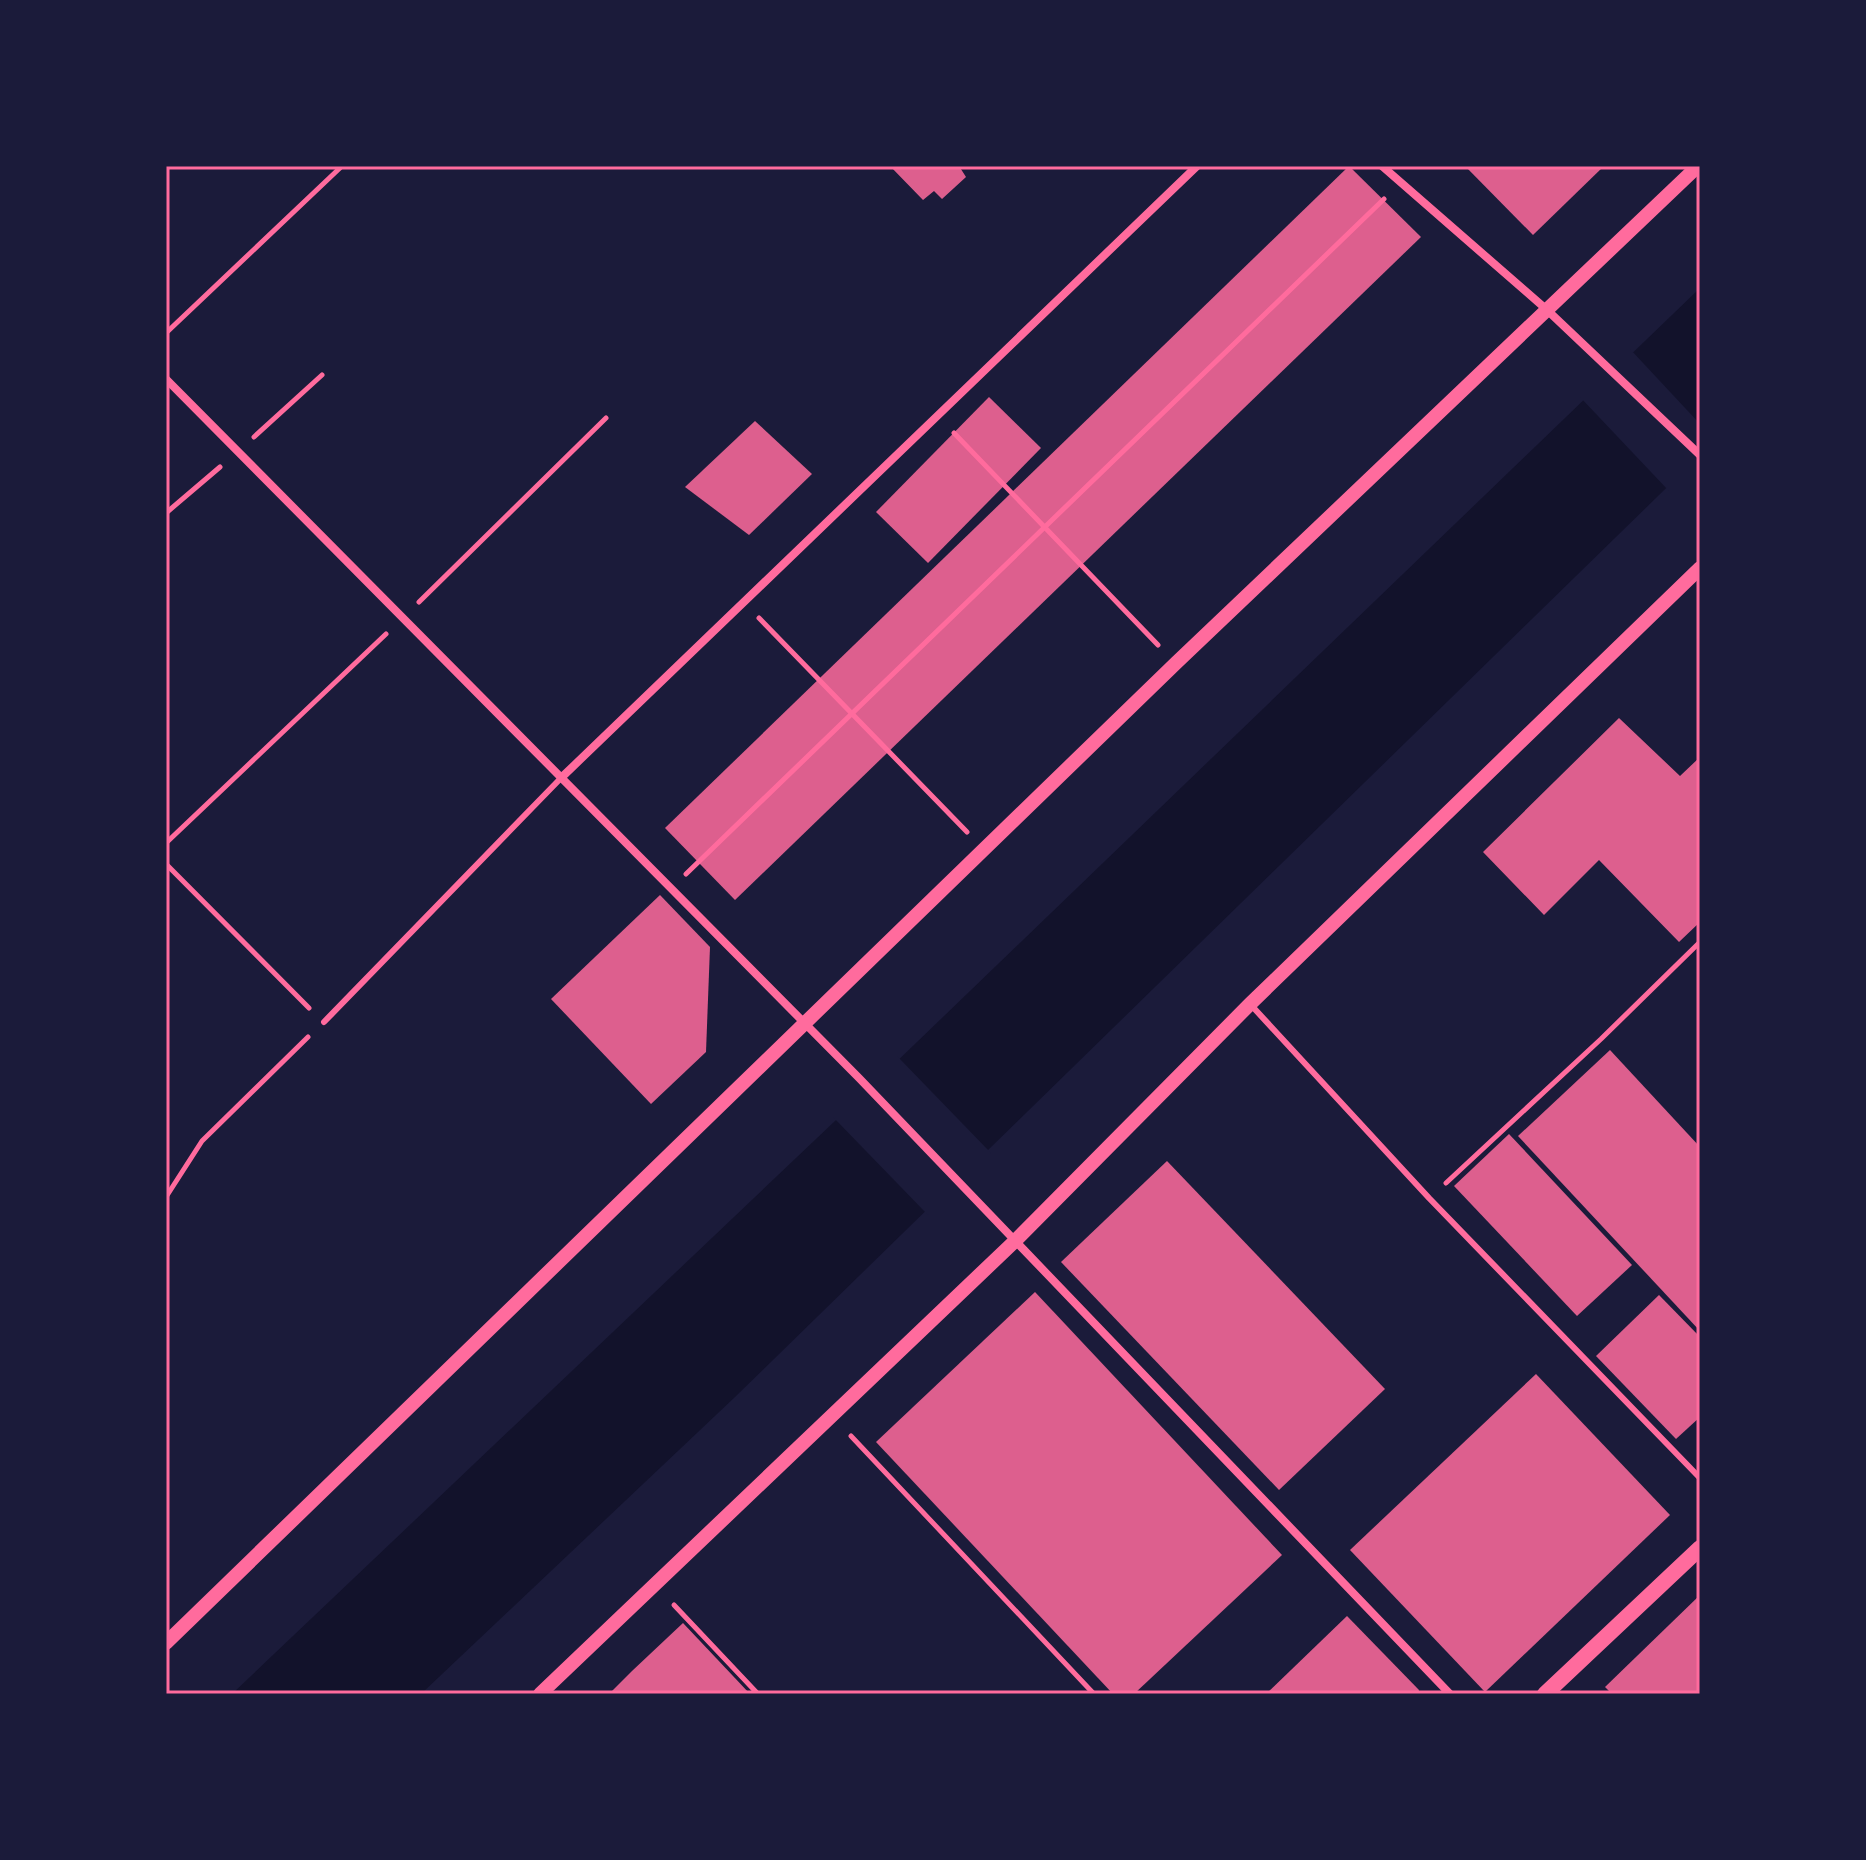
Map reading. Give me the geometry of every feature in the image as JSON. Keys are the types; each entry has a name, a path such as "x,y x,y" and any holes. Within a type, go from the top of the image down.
{"main road":[{"path":"1545,1694 1700,1548"}],"street":[{"path":"561,778 742,600 1197,166"},
{"path":"1382,166 1546,309 1700,455"},
{"path":"166,1643 1176,663 1698,166"},
{"path":"166,379 1016,1240 1450,1694"},
{"path":"540,1694 1016,1240 1250,1004 1700,568"}],"lane":[{"path":"324,1022 561,778"},
{"path":"1250,1004 1429,1198 1700,1478"}],"path":[{"path":"166,333 342,166"},
{"path":"671,888 1401,182"},
{"path":"937,416 1176,663"},
{"path":"742,600 984,850"},
{"path":"166,864 324,1022 202,1141 166,1197"},
{"path":"1429,1198 1601,1039 1700,942"},
{"path":"832,1416 1094,1694"},
{"path":"655,1584 758,1694"}],"shaded area":[{"path":"1700,288 1700,455 735,1397 421,1694 232,1694 835,1121"}],"pier":[{"path":"1630,349 1700,424 1700,461 1669,491 1580,397"},
{"path":"897,1056 991,1153 928,1215 833,1117"}],"building":[{"path":"890,166 959,166 966,177 942,199 934,191 923,200"},
{"path":"1349,166 1421,237 735,900 665,828"},
{"path":"1465,166 1604,166 1533,235"},
{"path":"989,397 1041,448 928,563 876,512"},
{"path":"755,421 812,474 749,535 685,487"},
{"path":"1619,718 1680,776 1700,757 1700,922 1679,942 1599,860 1544,915 1483,852"},
{"path":"660,895 710,947 706,1052 651,1104 551,999"},
{"path":"1610,1050 1700,1147 1700,1331 1518,1136"},
{"path":"1509,1134 1632,1265 1577,1316 1454,1186"},
{"path":"1167,1161 1385,1389 1279,1490 1061,1262"},
{"path":"1035,1292 1282,1555 1134,1694 1113,1694 876,1442"},
{"path":"1659,1295 1700,1337 1700,1417 1676,1439 1596,1356"},
{"path":"1536,1374 1670,1515 1485,1692 1350,1550"},
{"path":"1700,1595 1700,1694 1612,1694 1605,1687"},
{"path":"1347,1616 1419,1690 1418,1694 1266,1694"},
{"path":"683,1623 750,1694 609,1694 632,1671"}]}
